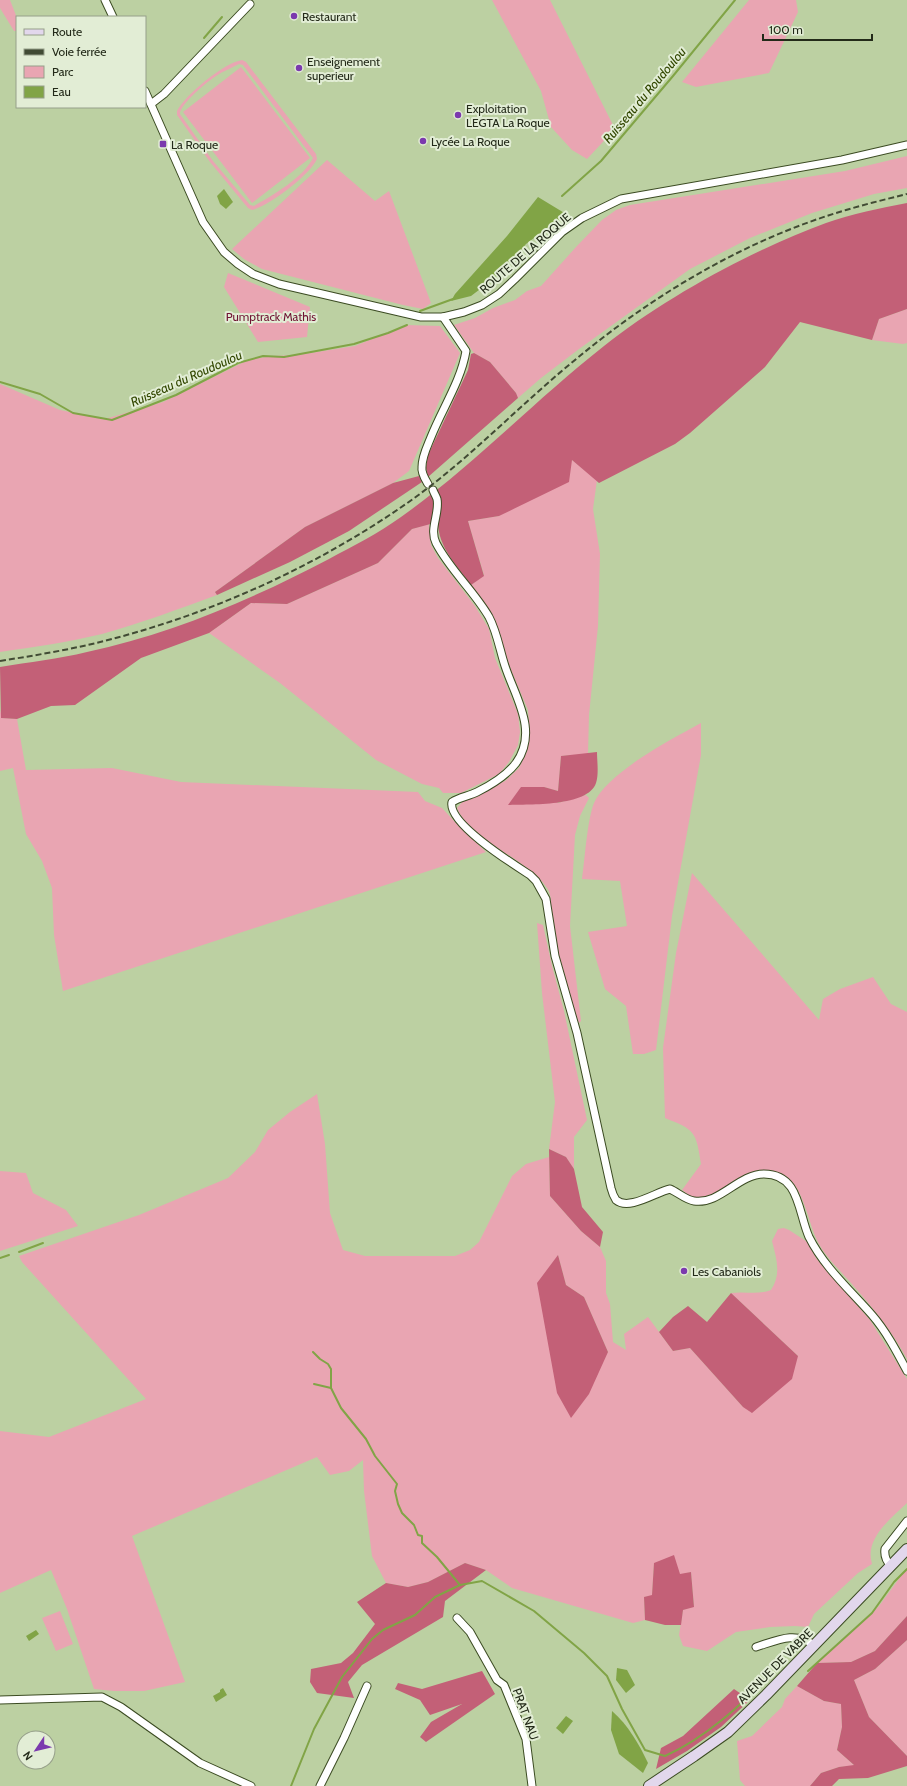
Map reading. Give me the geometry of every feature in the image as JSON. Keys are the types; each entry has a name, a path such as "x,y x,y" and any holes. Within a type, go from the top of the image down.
{"main road":[{"name":"AVENUE DE VABRE","path":"649,1786 728,1732 766,1696 907,1549"}],"street":[{"path":"105,0 113,16"},
{"path":"151,104 164,94 250,4"},
{"name":"ROUTE DE LA ROQUE","path":"146,93 203,222 224,252 238,264 254,274 279,284 421,317 443,317 464,312 482,305 499,294 562,232 582,218 621,199 842,160 907,145"},
{"path":"428,484 421,468 423,457 438,419 463,366 466,351 443,317"},
{"path":"433,490 437,499 433,530 435,542 447,561 489,618 506,670 523,710 526,730 524,747 516,762 505,775 478,792 457,799 452,802 451,807 456,818 480,840 530,875 536,881 546,899 555,956 577,1032 611,1188 615,1199 622,1203 636,1203 661,1191 670,1189 694,1201 710,1199 752,1176 764,1174 781,1178 794,1192 809,1237 824,1262 873,1316 898,1354 907,1371"},
{"path":"891,1566 888,1563 885,1554 886,1549 907,1521"},
{"name":"PRAT NAU","path":"457,1618 470,1632 497,1680 504,1685 526,1739 532,1786"},
{"path":"756,1647 788,1638 805,1638 814,1645"},
{"path":"320,1786 344,1738 367,1686"},
{"path":"0,1700 102,1697 121,1707 200,1763 251,1786"}],"green space":[{"path":"0,0 10,0 16,16 16,31 14,31 0,8"},
{"path":"492,0 550,0 615,129 587,159 572,150 551,127 541,91"},
{"path":"749,0 796,0 798,12 769,73 696,87 682,82"},
{"path":"242,60 246,62 316,154 317,159 313,166 288,189 268,203 252,210 248,208 210,162 177,115 177,111 188,96 206,80 234,62","holes":["239,64 243,65 313,158 295,179 254,206 250,205 213,161 180,114 181,110 189,99 207,83 225,71"]},
{"path":"241,67 310,158 252,203 183,112"},
{"path":"907,156 907,188 874,194 812,213 750,238 690,269 579,349 518,398 516,393 490,362 474,353 454,325 475,318 493,308 515,300 527,291 541,286 602,220 616,210 630,205 845,171"},
{"path":"327,160 375,201 389,191 431,303 423,309 262,269 244,259 232,249"},
{"name":"Pumptrack Mathis","path":"228,273 310,307 307,337 258,342 224,287"},
{"path":"907,309 907,343 903,344 872,340 879,319"},
{"path":"406,325 440,326 460,353 409,471 393,483 305,527 215,592 217,595 146,621 102,634 64,642 0,652 0,384 60,410 105,419 163,402 248,360 272,356 298,355 355,346"},
{"path":"572,460 597,480 593,509 600,554 598,626 589,715 588,754 561,756 558,791 544,787 558,803 586,795 589,798 580,816 575,835 570,926 581,1021 579,1023 566,984 558,951 551,917 551,898 549,891 538,877 526,867 474,830 464,820 457,808 465,799 505,781 519,768 527,751 530,734 528,710 511,670 494,621 471,585 484,575 468,521 499,516"},
{"path":"429,524 431,545 438,558 475,606 489,629 495,658 518,714 520,732 518,745 509,762 499,774 461,793 443,793 439,788 422,784 376,760 280,683 209,633 251,603 287,604 378,563 412,529"},
{"path":"0,709 2,718 17,719 26,770 112,768 181,782 418,792 425,801 442,808 486,852 63,991 54,935 52,888 42,861 26,834 13,768 0,771"},
{"path":"701,723 701,755 672,916 656,1050 644,1054 633,1054 626,1006 605,989 588,932 627,926 620,881 582,879 586,840 590,820 594,803 601,791 626,768 658,747"},
{"path":"692,873 819,1020 823,999 840,989 873,977 891,1004 907,1012 907,1359 881,1320 823,1251 816,1238 799,1191 787,1178 777,1173 762,1170 754,1171 718,1191 700,1198 692,1197 682,1190 701,1164 695,1138 692,1133 683,1126 665,1118 663,1048 676,953"},
{"path":"537,923 543,925 564,1011 587,1120 574,1137 574,1169 566,1157 549,1149 555,1102 542,993"},
{"path":"317,1094 325,1144 330,1213 343,1250 365,1256 455,1256 470,1250 479,1242 512,1176 526,1164 549,1157 550,1196 581,1231 600,1247 606,1261 606,1293 610,1304 613,1342 626,1350 624,1334 648,1317 673,1351 690,1348 743,1407 798,1356 731,1293 761,1292 771,1290 777,1272 772,1241 778,1229 784,1228 789,1230 809,1243 816,1258 870,1320 907,1379 907,1503 887,1522 875,1538 872,1546 872,1564 858,1573 814,1614 808,1627 770,1627 736,1632 707,1651 683,1646 679,1635 683,1610 694,1606 691,1572 680,1575 654,1563 652,1596 644,1597 645,1620 633,1623 512,1588 486,1570 465,1563 428,1582 408,1587 386,1583 372,1556 364,1491 363,1460 349,1471 330,1475 317,1457 132,1536 185,1682 144,1691 94,1689 67,1609 51,1570 0,1593 0,1431 49,1437 146,1399 22,1262 19,1256 139,1215 228,1178 255,1152 268,1130 290,1112","holes":["558,1255 566,1285 584,1297 608,1352 557,1393"]},
{"path":"0,1171 26,1173 33,1193 66,1210 78,1226 0,1251"},
{"path":"907,1568 907,1616 875,1651 851,1662 817,1663 879,1606"},
{"path":"60,1611 73,1644 56,1651 42,1618"},
{"path":"907,1640 907,1756 869,1717 854,1680 875,1669"},
{"path":"797,1686 824,1701 841,1704 842,1727 837,1750 855,1766 839,1767 821,1773 810,1786 745,1786 740,1780 737,1741 752,1736 782,1707 785,1699"}],"shaded area":[{"path":"907,203 907,309 879,319 872,340 800,322 765,367 690,433 675,444 599,483 572,460 569,482 499,516 468,521 484,576 471,585 449,556 441,540 438,522 412,529 378,563 287,604 251,603 209,633 141,658 75,705 51,706 17,719 1,718 0,667 55,659 150,636 211,614 300,574 366,539 401,517 428,497 578,367 654,310 710,276 798,234 846,217"},
{"path":"474,353 490,362 516,393 518,398 428,477 426,468 428,455 468,370 471,354"},
{"path":"419,476 422,482 349,531 290,562 217,595 215,592 305,527 393,483"},
{"path":"597,752 597,779 591,791 582,796 557,803 508,805 521,787 544,787 558,791 561,756"},
{"path":"549,1149 566,1157 574,1169 582,1207 603,1232 600,1247 581,1231 550,1196"},
{"path":"558,1255 566,1285 584,1297 608,1352 589,1394 571,1418 557,1393 537,1283"},
{"path":"731,1293 798,1356 792,1379 752,1413 743,1407 690,1348 673,1351 659,1332 673,1317 688,1306 707,1322"},
{"path":"674,1555 680,1574 691,1572 694,1607 683,1610 681,1625 665,1625 645,1620 644,1597 652,1595 654,1563"},
{"path":"465,1563 486,1570 445,1601 443,1617 362,1665 348,1682 354,1698 317,1693 310,1682 311,1669 341,1663 353,1653 375,1624 357,1602 386,1583 408,1587 428,1582"},
{"path":"907,1616 907,1640 875,1669 854,1680 869,1717 907,1756 907,1766 868,1778 839,1779 832,1786 810,1786 821,1773 839,1767 854,1765 837,1750 842,1727 841,1704 824,1701 797,1686 817,1663 851,1662 875,1651"},
{"path":"482,1671 495,1694 426,1742 420,1737 431,1722 462,1704 430,1715 420,1700 395,1689 398,1683 422,1689"},
{"path":"734,1689 750,1700 721,1727 687,1751 656,1769 661,1748 683,1736"}],"water":[{"path":"224,189 233,202 226,209 220,204 217,196"},
{"path":"538,197 566,214 526,244 500,274 471,296 451,301 455,294 507,236"},
{"path":"36,1630 39,1634 29,1641 26,1636"},
{"path":"617,1668 627,1670 635,1685 626,1693 616,1680"},
{"path":"223,1688 227,1695 216,1702 213,1696 220,1692"},
{"path":"612,1711 628,1729 645,1756 648,1763 643,1773 619,1754 611,1730"},
{"path":"566,1716 573,1721 563,1734 556,1728"}],"waterway":[{"name":"Ruisseau du Roudoulou","path":"562,196 601,161 735,0"},
{"path":"204,38 222,17"},
{"name":"Ruisseau du Roudoulou","path":"420,311 453,299"},
{"name":"Ruisseau du Roudoulou","path":"0,382 40,394 73,413 112,420 176,395 238,363 263,356 284,357 354,344 407,325"},
{"path":"19,1252 43,1243"},
{"path":"0,1258 9,1255"},
{"path":"313,1352 328,1364 331,1369 331,1388 341,1408 366,1439 375,1456 397,1484 395,1491 402,1513 414,1525 418,1535 422,1536 422,1543 437,1557 460,1585"},
{"path":"314,1384 331,1388"},
{"path":"808,1671 872,1613 894,1582 907,1569"},
{"path":"291,1786 314,1729 342,1677 372,1639 383,1630 415,1615 435,1597 460,1585 482,1581 534,1611 584,1653 607,1676 622,1709 645,1750 665,1756 682,1747 714,1726 786,1661"}],"railway":[{"path":"0,661 81,647 173,621 252,590 291,572 365,531 423,491 468,455 575,360 605,336 669,291 703,271 773,236 846,210 907,194"}],"place":[{"name":"Restaurant","path":"294,16"},
{"name":"Enseignement superieur","path":"299,68"},
{"name":"Exploitation LEGTA La Roque","path":"458,115"},
{"name":"Lycée La Roque","path":"423,141"},
{"name":"La Roque","path":"163,144"},
{"name":"Les Cabaniols","path":"684,1271"}]}
